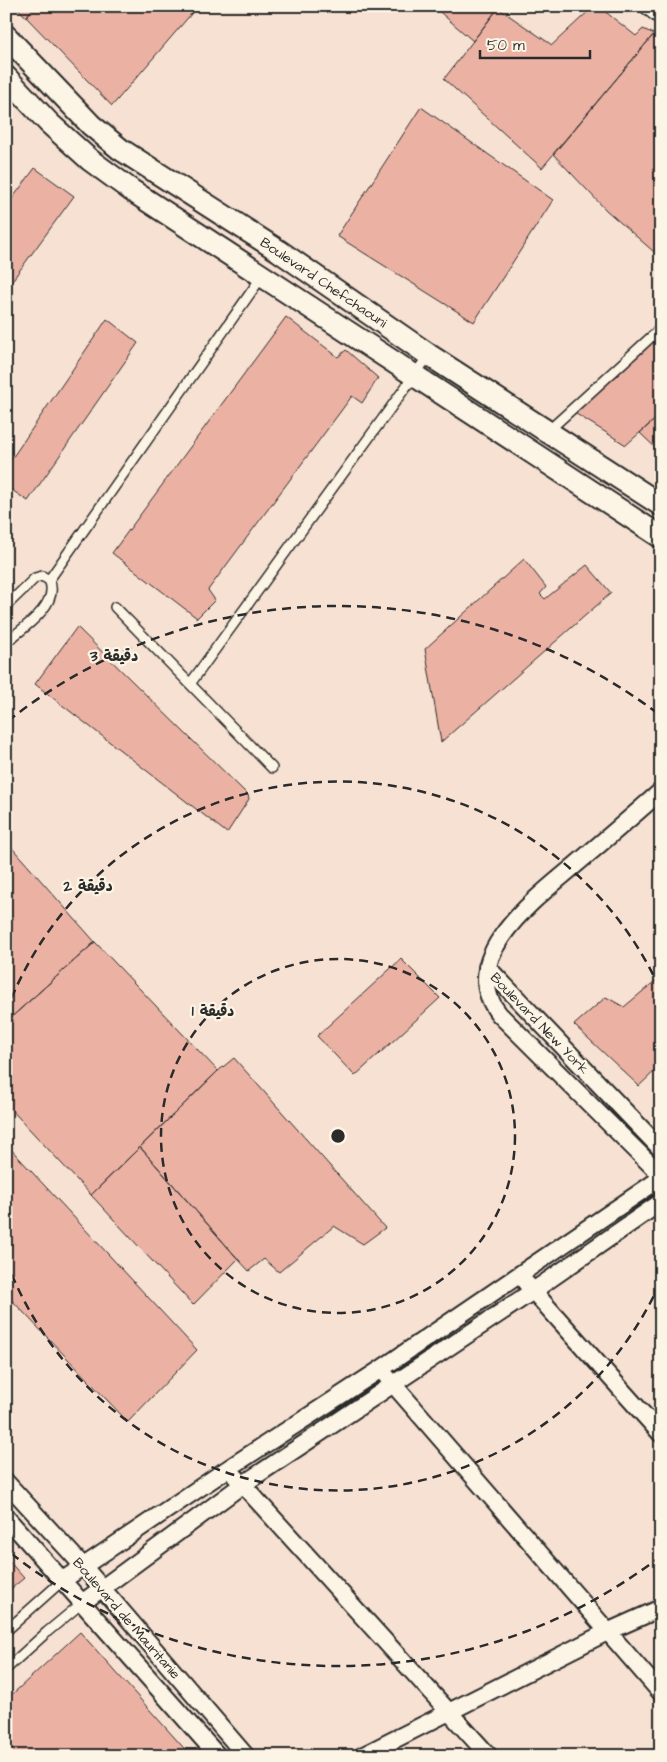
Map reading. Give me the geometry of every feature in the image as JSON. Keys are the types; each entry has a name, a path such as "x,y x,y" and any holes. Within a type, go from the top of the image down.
{"street":[{"name":"Boulevard Chefchaouni","path":"6,36 91,125 120,149 279,251 429,355 661,505"},
{"name":"Boulevard Chefchaouni","path":"6,77 49,123 90,160 132,190 661,537"},
{"path":"487,967 500,940 523,911 661,791"},
{"name":"Boulevard New York","path":"487,967 661,1149"},
{"name":"Boulevard New York","path":"487,967 486,982 492,1006 661,1177"},
{"path":"64,1580 229,1468 381,1370 661,1177"},
{"path":"82,1603 242,1485 532,1291 661,1202"},
{"path":"520,1276 661,1434"},
{"path":"381,1370 661,1693"},
{"path":"229,1468 242,1485 489,1756"},
{"name":"Boulevard de Mauritanie","path":"6,1482 84,1566 246,1756"},
{"name":"Boulevard de Mauritanie","path":"6,1517 64,1580 82,1603 218,1756"},
{"path":"362,1756 607,1632 661,1608"}],"lane":[{"path":"642,6 661,21"},
{"path":"6,642 46,607 51,592 49,580 263,275"},
{"path":"547,432 661,328"},
{"path":"190,684 429,355"},
{"path":"6,606 35,578 42,576 49,580"},
{"path":"115,607 272,768"},
{"path":"6,1631 64,1580"},
{"path":"6,1669 82,1603"}],"building":[{"path":"16,6 35,6 26,17"},
{"path":"35,6 198,6 112,106 26,17"},
{"path":"433,6 500,6 473,41"},
{"path":"594,6 598,6 636,36 643,29 654,34 542,168 444,79 498,8 552,45"},
{"path":"654,34 661,39 661,258 606,210 553,154"},
{"path":"421,107 553,200 474,322 337,236"},
{"path":"35,168 74,196 6,289 6,207"},
{"path":"286,317 338,357 346,350 378,378 362,403 352,396 208,590 215,600 197,618 112,553"},
{"path":"107,319 138,343 28,501 6,486 6,467"},
{"path":"661,334 661,414 626,445 573,412"},
{"path":"661,414 661,453 640,433"},
{"path":"524,559 546,587 540,594 545,599 587,565 611,593 441,742 425,649"},
{"path":"77,627 248,795 249,799 227,833 35,684"},
{"path":"6,841 95,942 6,1022"},
{"path":"95,942 218,1071 91,1195 6,1104 6,1022"},
{"path":"401,959 440,998 355,1076 317,1036"},
{"path":"661,976 661,1065 639,1086 574,1025 606,997 624,1007"},
{"path":"234,1058 385,1228 363,1244 334,1226 279,1272 264,1259 249,1271 238,1259 140,1147 218,1071"},
{"path":"6,1144 197,1350 128,1422 6,1294"},
{"path":"140,1147 238,1259 193,1305 91,1195"},
{"path":"6,1558 24,1578 6,1593"},
{"path":"80,1632 191,1756 6,1756 6,1700"}]}
